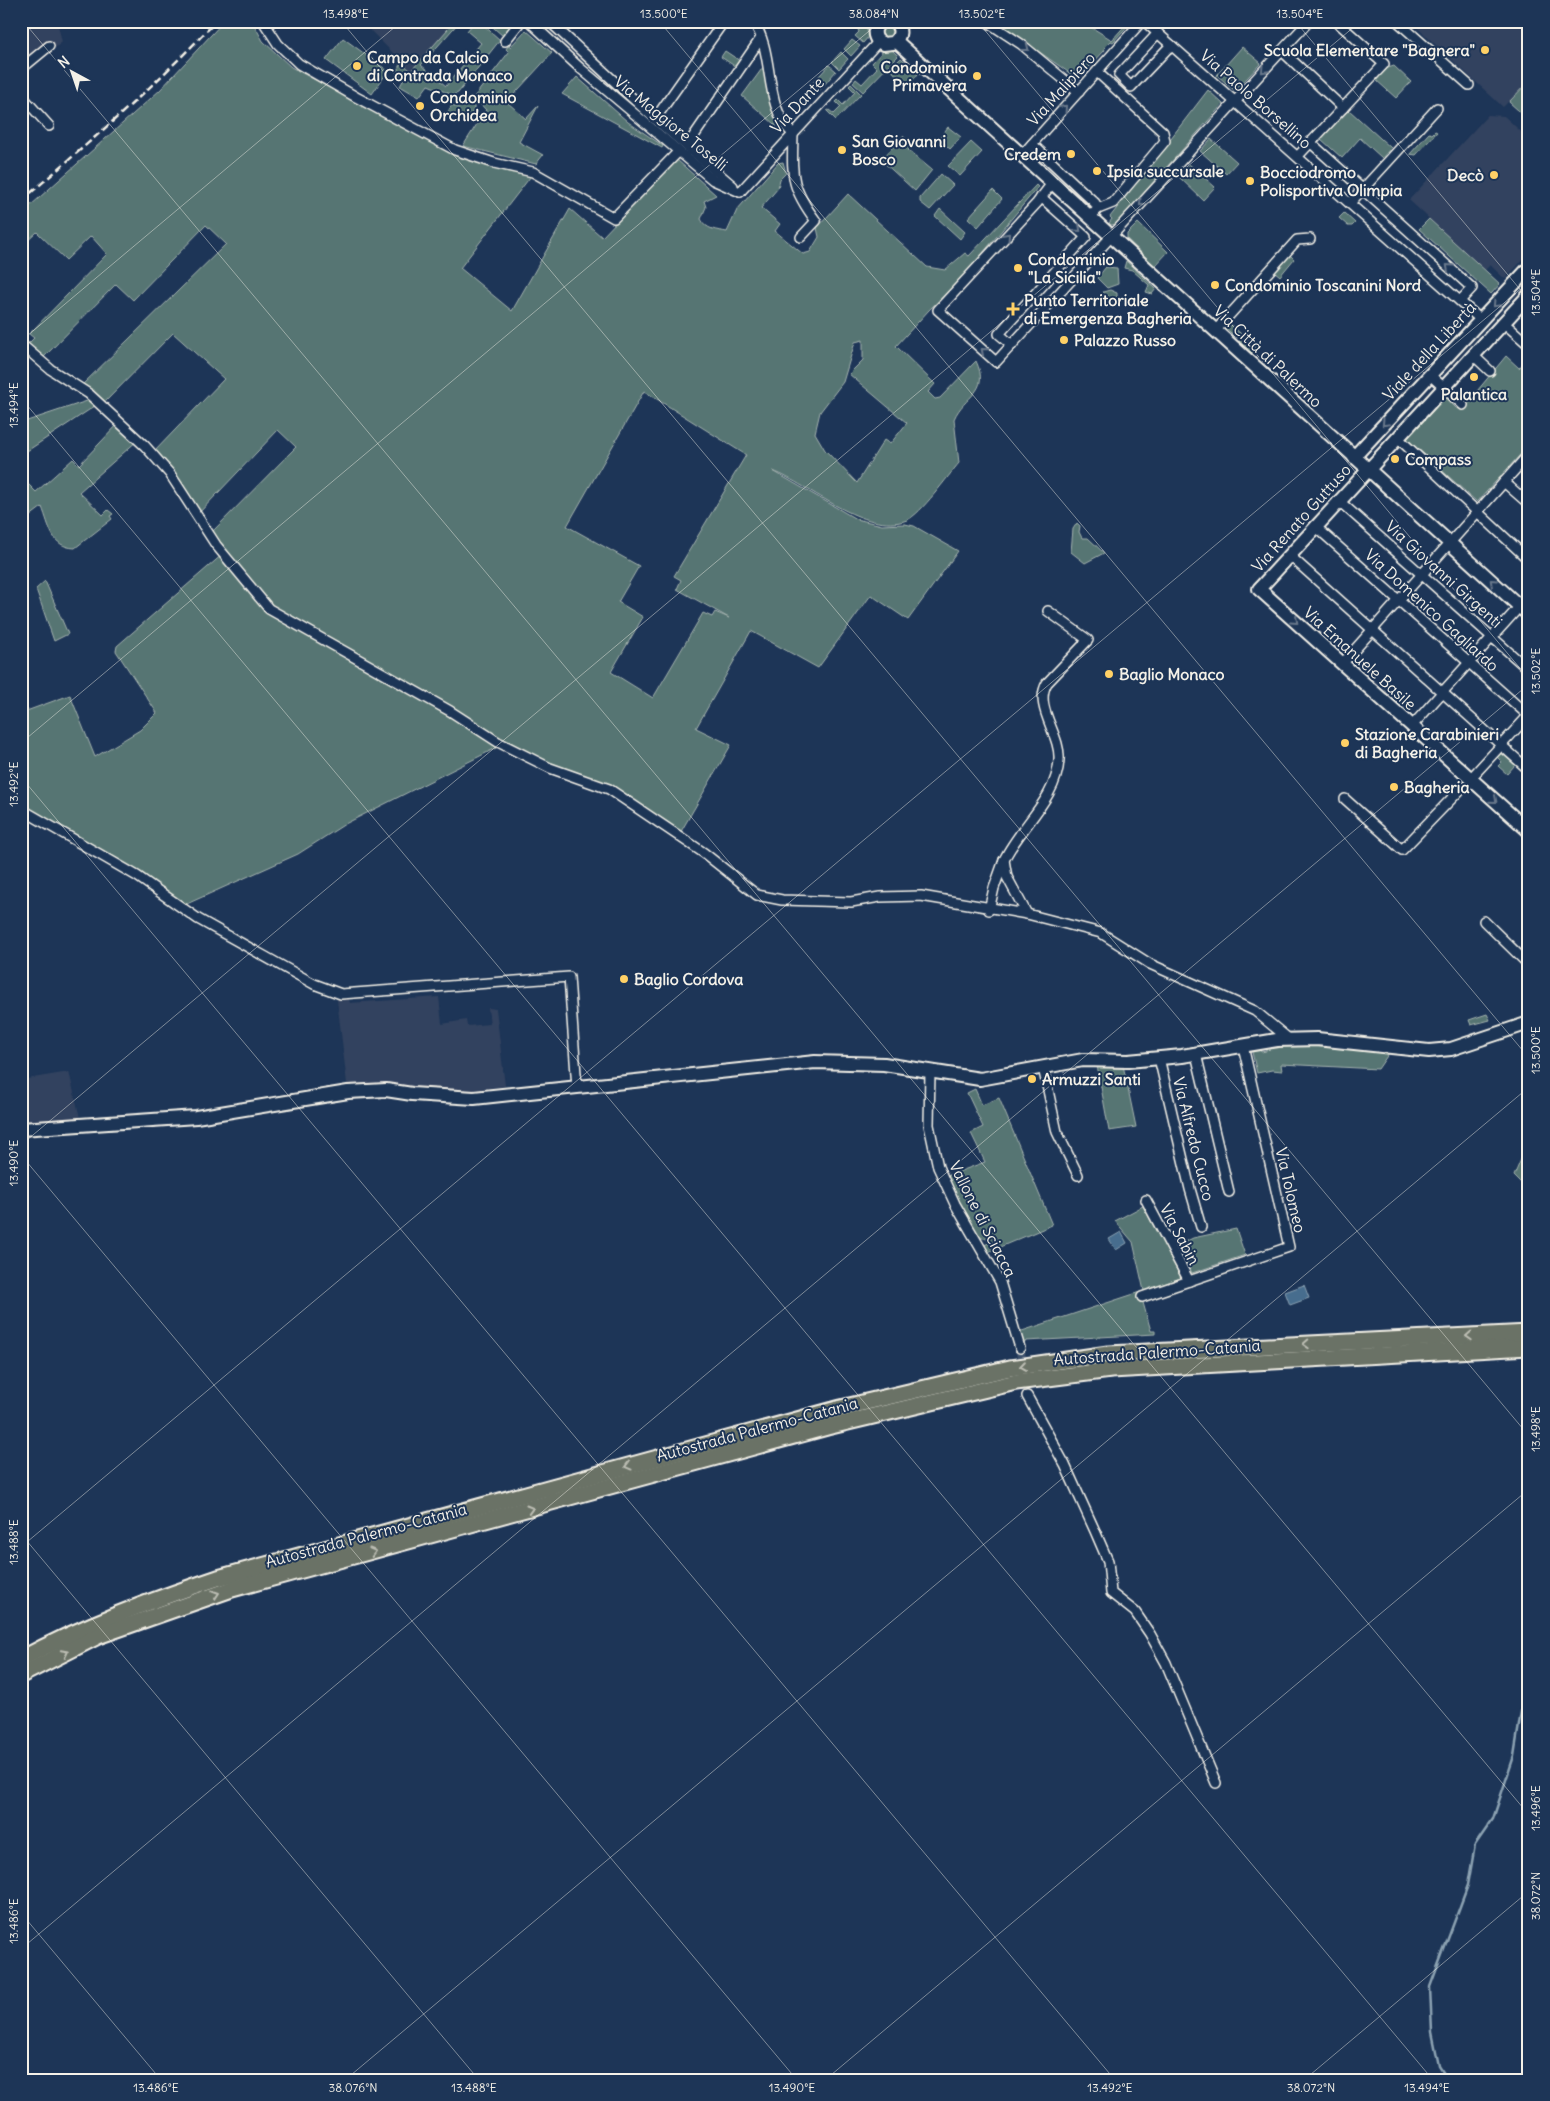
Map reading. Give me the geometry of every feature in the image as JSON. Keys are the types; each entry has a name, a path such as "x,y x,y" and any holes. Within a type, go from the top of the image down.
{"highway":[{"name":"Autostrada Palermo-Catania","path":"21,1659 88,1626 148,1602 218,1578 841,1408 1010,1368 1108,1354 1529,1333"},
{"name":"Autostrada Palermo-Catania","path":"21,1675 98,1636 232,1589 827,1427 1016,1382 1111,1370 1529,1347"}],"street":[{"path":"263,21 278,44 299,64 356,97 455,150 494,163 533,172 614,218 678,152"},
{"path":"505,41 521,21"},
{"name":"Via Maggiore Toselli","path":"529,21 678,152 713,180 740,192"},
{"name":"Via Maggiore Toselli","path":"549,21 655,119 740,192"},
{"path":"655,119 724,21"},
{"path":"753,21 761,38 768,63 775,103 783,123 792,134 791,177 804,205 816,221 801,237"},
{"path":"986,21 1020,44 1079,92"},
{"name":"Via Malipiero","path":"1023,154 1143,21"},
{"name":"Via Paolo Borsellino","path":"1143,21 1156,28 1171,45 1351,202 1481,320"},
{"path":"1053,182 1042,197 938,310 996,362 1308,21"},
{"path":"1298,156 1384,64 1336,21"},
{"path":"1397,21 1469,85"},
{"path":"877,22 874,34 879,42 886,45 896,41 900,32 895,22"},
{"path":"1156,28 1118,75 1131,87 1171,45"},
{"path":"687,146 761,38"},
{"name":"Via Città di Palermo","path":"896,41 1053,182 1094,213 1112,235 1524,610"},
{"name":"Via Dante","path":"740,192 879,42"},
{"path":"21,69 49,46"},
{"path":"1282,51 1343,108"},
{"path":"1094,213 1113,203 1164,141 1163,132 1097,72"},
{"path":"21,94 49,126"},
{"path":"1351,202 1437,108"},
{"path":"1310,142 1472,288 1460,301"},
{"path":"1032,144 1095,203 1094,213"},
{"path":"1012,345 999,334 1086,237 1042,197"},
{"path":"1216,330 1297,240 1310,240"},
{"path":"1067,258 1080,270"},
{"name":"Viale della Libertà","path":"1354,457 1529,268"},
{"path":"1367,469 1527,297 1511,287"},
{"path":"1018,313 1031,325"},
{"path":"1503,322 1529,345"},
{"path":"21,344 50,369 89,394 145,446 170,474 216,545 269,609 450,711 498,742 550,768 609,789 704,853 757,895 782,900 851,902 880,897 921,896 990,910 1027,914 1101,933 1150,964 1255,1011 1290,1040"},
{"path":"1473,355 1490,371"},
{"path":"1430,374 1463,405"},
{"path":"1397,437 1529,560"},
{"path":"1342,664 1528,456"},
{"name":"Via Renato Guttuso","path":"1259,588 1367,469"},
{"path":"1504,482 1529,504"},
{"name":"Via Giovanni Girgenti","path":"1338,500 1529,670"},
{"name":"Via Domenico Gagliardo","path":"1315,526 1528,716"},
{"path":"1289,555 1529,770"},
{"name":"Via Emanuele Basile","path":"1259,588 1529,831"},
{"path":"1412,726 1491,636 1524,610 1529,596"},
{"path":"990,910 994,888 1011,845 1054,782 1059,759 1056,742 1042,700 1043,690 1047,683 1088,640 1048,611"},
{"path":"1470,779 1528,716"},
{"path":"1345,799 1402,850 1459,791"},
{"path":"21,809 137,876 198,919 314,984 341,994 569,977 577,1088"},
{"path":"1518,821 1529,810"},
{"path":"1004,860 1010,883 1027,914"},
{"path":"994,888 1000,880 1006,880 1010,883"},
{"path":"1484,921 1529,965"},
{"path":"21,1129 196,1117 348,1092 386,1090 412,1094 474,1098 815,1062 884,1064 980,1079 1083,1060 1159,1058 1290,1040 1317,1039 1429,1051 1451,1049 1529,1023"},
{"name":"Via Tolomeo","path":"1142,1297 1289,1247 1243,1046"},
{"path":"1196,1054 1229,1192"},
{"name":"Via Alfredo Cucco","path":"1159,1058 1190,1189 1201,1227"},
{"path":"1043,1067 1057,1132 1078,1175"},
{"name":"Vallone di Sciacca","path":"930,1072 929,1125 938,1167 955,1204 1000,1282 1020,1348"},
{"name":"Via Sabin","path":"1146,1200 1189,1281"},
{"path":"1027,1396 1065,1465 1108,1561 1111,1593 1135,1612 1154,1641 1166,1663 1216,1783"}],"shaded area":[{"path":"21,21 57,21 62,42 21,78"},
{"path":"361,21 460,21 413,73"},
{"name":"Scuola Elementare \"Bagnera\"","path":"1410,21 1529,21 1529,120 1508,102 1503,107"},
{"path":"1488,115 1504,116 1529,139 1529,253 1505,279 1490,265 1485,270 1409,200"},
{"path":"348,997 350,1003 439,997 442,1024 466,1020 467,1026 490,1024 488,1008 496,1009 505,1086 459,1092 413,1089 389,1084 347,1084 337,999"},
{"path":"69,1072 81,1122 21,1124 21,1080"},
{"path":"1121,1232 1127,1243 1116,1250 1109,1239"},
{"path":"1304,1285 1309,1298 1290,1305 1285,1292"}],"green space":[{"path":"224,21 252,21 263,41 291,67 459,157 531,176 460,268 512,311 570,209 602,237 676,159 716,195 704,201 706,207 701,219 703,223 712,229 727,232 737,210 778,163 783,162 786,173 780,179 778,188 761,208 780,224 775,231 803,254 810,252 819,237 817,228 848,194 927,267 945,270 965,253 969,256 1036,185 1038,187 962,278 896,346 935,384 928,392 935,399 940,398 976,361 980,372 978,387 958,411 954,419 959,463 927,503 907,520 891,523 874,521 838,507 773,471 856,519 882,525 905,524 914,526 958,551 908,620 871,595 818,668 751,631 696,728 731,745 679,835 609,789 502,745 345,824 298,854 180,907 21,809 21,713 70,695 95,757 140,730 157,713 116,651 117,646 223,554 209,535 296,447 278,430 197,515 152,454 224,379 173,333 101,406 98,404 21,455 21,423 93,399 79,388 226,244 206,225 133,300 116,284 42,359 27,345 34,338 29,334 107,254 91,236 66,260 37,232 21,247 21,214 160,90","holes":["863,340 863,360 849,374 907,423 890,444 884,440 857,483 825,450 815,433 820,412 843,382 855,342","644,391 746,455 674,576 681,580 677,589 729,618 715,612 712,617 703,613 653,698 611,672 643,617 618,602 639,566 567,526"]},
{"path":"455,21 460,21 421,65 446,86 481,43 467,31 475,21 479,21 500,40 458,93 453,95 428,85 419,97 400,86 404,79 396,73 401,62 411,71"},
{"path":"486,21 516,21 503,36"},
{"path":"862,21 870,30 869,36 863,43 855,36 859,32 857,27"},
{"path":"1009,21 1088,21 1086,24 1112,40 1129,21 1132,21 1113,42 1111,41 1104,48 1105,50 1078,79 1004,27"},
{"path":"887,25 892,27 894,32 892,37 887,39 882,37 880,32 882,27"},
{"path":"526,30 552,53 507,102 526,119 538,106 519,142 543,155 536,164 463,146 486,110 474,97 509,52 506,49 508,46 510,47"},
{"name":"Campo da Calcio di Contrada Monaco","path":"343,38 388,71 372,94 326,60"},
{"path":"852,40 860,46 851,56 844,49"},
{"path":"1242,47 1261,63 1235,91 1217,75"},
{"path":"885,49 891,49 898,56 863,92 853,83 856,79 862,84 877,68 872,63"},
{"path":"725,51 740,61 736,67 721,57"},
{"path":"841,52 848,59 839,69 832,62"},
{"path":"901,58 918,74 908,86 890,69"},
{"path":"829,65 836,71 818,92 811,85"},
{"path":"764,66 771,104 782,131 742,96"},
{"path":"1394,66 1411,82 1396,98 1376,80 1388,68"},
{"path":"577,77 628,122 663,146 662,148 562,94"},
{"path":"1529,81 1529,120 1509,102"},
{"path":"851,84 861,94 836,120 827,111 829,110 834,114 841,107 836,102 838,100 843,105 855,92 849,86"},
{"path":"1208,90 1223,104 1116,224 1111,225 1109,223 1112,219 1110,217"},
{"path":"467,99 474,106 474,110 465,123 447,113 452,105 459,108"},
{"path":"1349,110 1391,148 1382,158 1360,138 1342,158 1321,139"},
{"path":"948,127 961,137 950,149 939,139"},
{"path":"1435,131 1437,132 1416,155 1410,154 1429,133 1432,134"},
{"path":"903,136 912,145 908,150 932,170 915,191 881,160"},
{"path":"1211,139 1237,162 1226,174 1200,151"},
{"path":"971,142 982,152 960,176 948,166"},
{"path":"1189,164 1215,187 1203,200 1178,176"},
{"path":"941,174 953,185 930,210 920,202 920,198"},
{"path":"993,190 1002,199 978,227 968,218"},
{"path":"940,209 965,232 960,239 935,216"},
{"path":"1344,213 1355,223 1352,226 1348,226 1339,218"},
{"path":"1429,219 1500,284 1491,294 1419,229"},
{"path":"1138,223 1168,252 1155,266 1127,239 1127,234"},
{"path":"1289,254 1294,259 1280,276 1274,271"},
{"path":"1126,261 1156,289 1152,294 1146,292 1149,285 1132,270 1124,268"},
{"path":"1106,267 1117,268 1118,284 1107,288 1097,278"},
{"path":"1110,290 1117,293 1117,305 1103,292"},
{"path":"1228,322 1241,334 1237,338 1224,327"},
{"path":"1244,336 1256,348 1252,353 1239,341"},
{"path":"1506,356 1519,368 1529,357 1529,445 1477,502 1407,439 1445,397 1456,408 1463,408"},
{"path":"119,423 138,440 79,492 103,515 108,510 113,514 110,516 112,519 75,548 67,547 56,540 52,535 42,507 21,523 21,477 36,492 73,459 79,465"},
{"path":"1077,523 1080,526 1079,532 1082,538 1088,538 1104,553 1085,563 1071,552 1073,529"},
{"path":"45,581 68,634 54,641 36,589"},
{"path":"1501,753 1515,765 1507,774 1498,766 1502,762 1497,757"},
{"path":"1487,1014 1490,1020 1471,1025 1469,1020"},
{"path":"1300,1042 1389,1053 1378,1069 1281,1064 1282,1071 1272,1070 1257,1073 1251,1048 1259,1048 1261,1052 1266,1051 1266,1047"},
{"path":"1097,1065 1123,1065 1136,1127 1109,1131"},
{"path":"975,1089 982,1105 999,1098 1052,1225 988,1252 984,1245 989,1243 987,1238 981,1238 967,1217 947,1176 985,1162 971,1133 983,1127 967,1093"},
{"path":"1529,1149 1529,1191 1514,1176 1522,1157"},
{"path":"1143,1206 1181,1278 1144,1291 1133,1242 1115,1221"},
{"path":"1236,1229 1245,1255 1192,1273 1177,1246 1193,1238"},
{"path":"1140,1292 1151,1331 1155,1331 1155,1334 1026,1341 1023,1345 1019,1332"}],"waterway":[{"path":"1448,2080 1439,2066 1432,2032 1430,1987 1468,1885 1475,1845 1493,1819 1514,1756 1524,1693 1526,1607 1529,1599"}],"tunnel":[{"path":"1020,1348 1027,1396"}],"railway":[{"path":"21,201 145,91 216,21"}],"place":[{"name":"Scuola Elementare \"Bagnera\"","path":"1485,50"},
{"name":"Campo da Calcio di Contrada Monaco","path":"357,66"},
{"name":"Condominio Primavera","path":"977,76"},
{"name":"Condominio Orchidea","path":"420,106"},
{"name":"San Giovanni Bosco","path":"842,150"},
{"name":"Credem","path":"1071,154"},
{"name":"Ipsia succursale","path":"1097,171"},
{"name":"Decò","path":"1494,175"},
{"name":"Bocciodromo Polisportiva Olimpia","path":"1250,181"},
{"name":"Condominio \"La Sicilia\"","path":"1018,268"},
{"name":"Condominio Toscanini Nord","path":"1215,285"},
{"name":"Punto Territoriale di Emergenza Bagheria","path":"1013,309"},
{"name":"Palazzo Russo","path":"1064,340"},
{"name":"Palantica","path":"1474,377"},
{"name":"Compass","path":"1395,459"},
{"name":"Baglio Monaco","path":"1109,674"},
{"name":"Stazione Carabinieri di Bagheria","path":"1345,743"},
{"name":"Bagheria","path":"1394,787"},
{"name":"Baglio Cordova","path":"624,979"},
{"name":"Armuzzi Santi","path":"1032,1079"}]}
